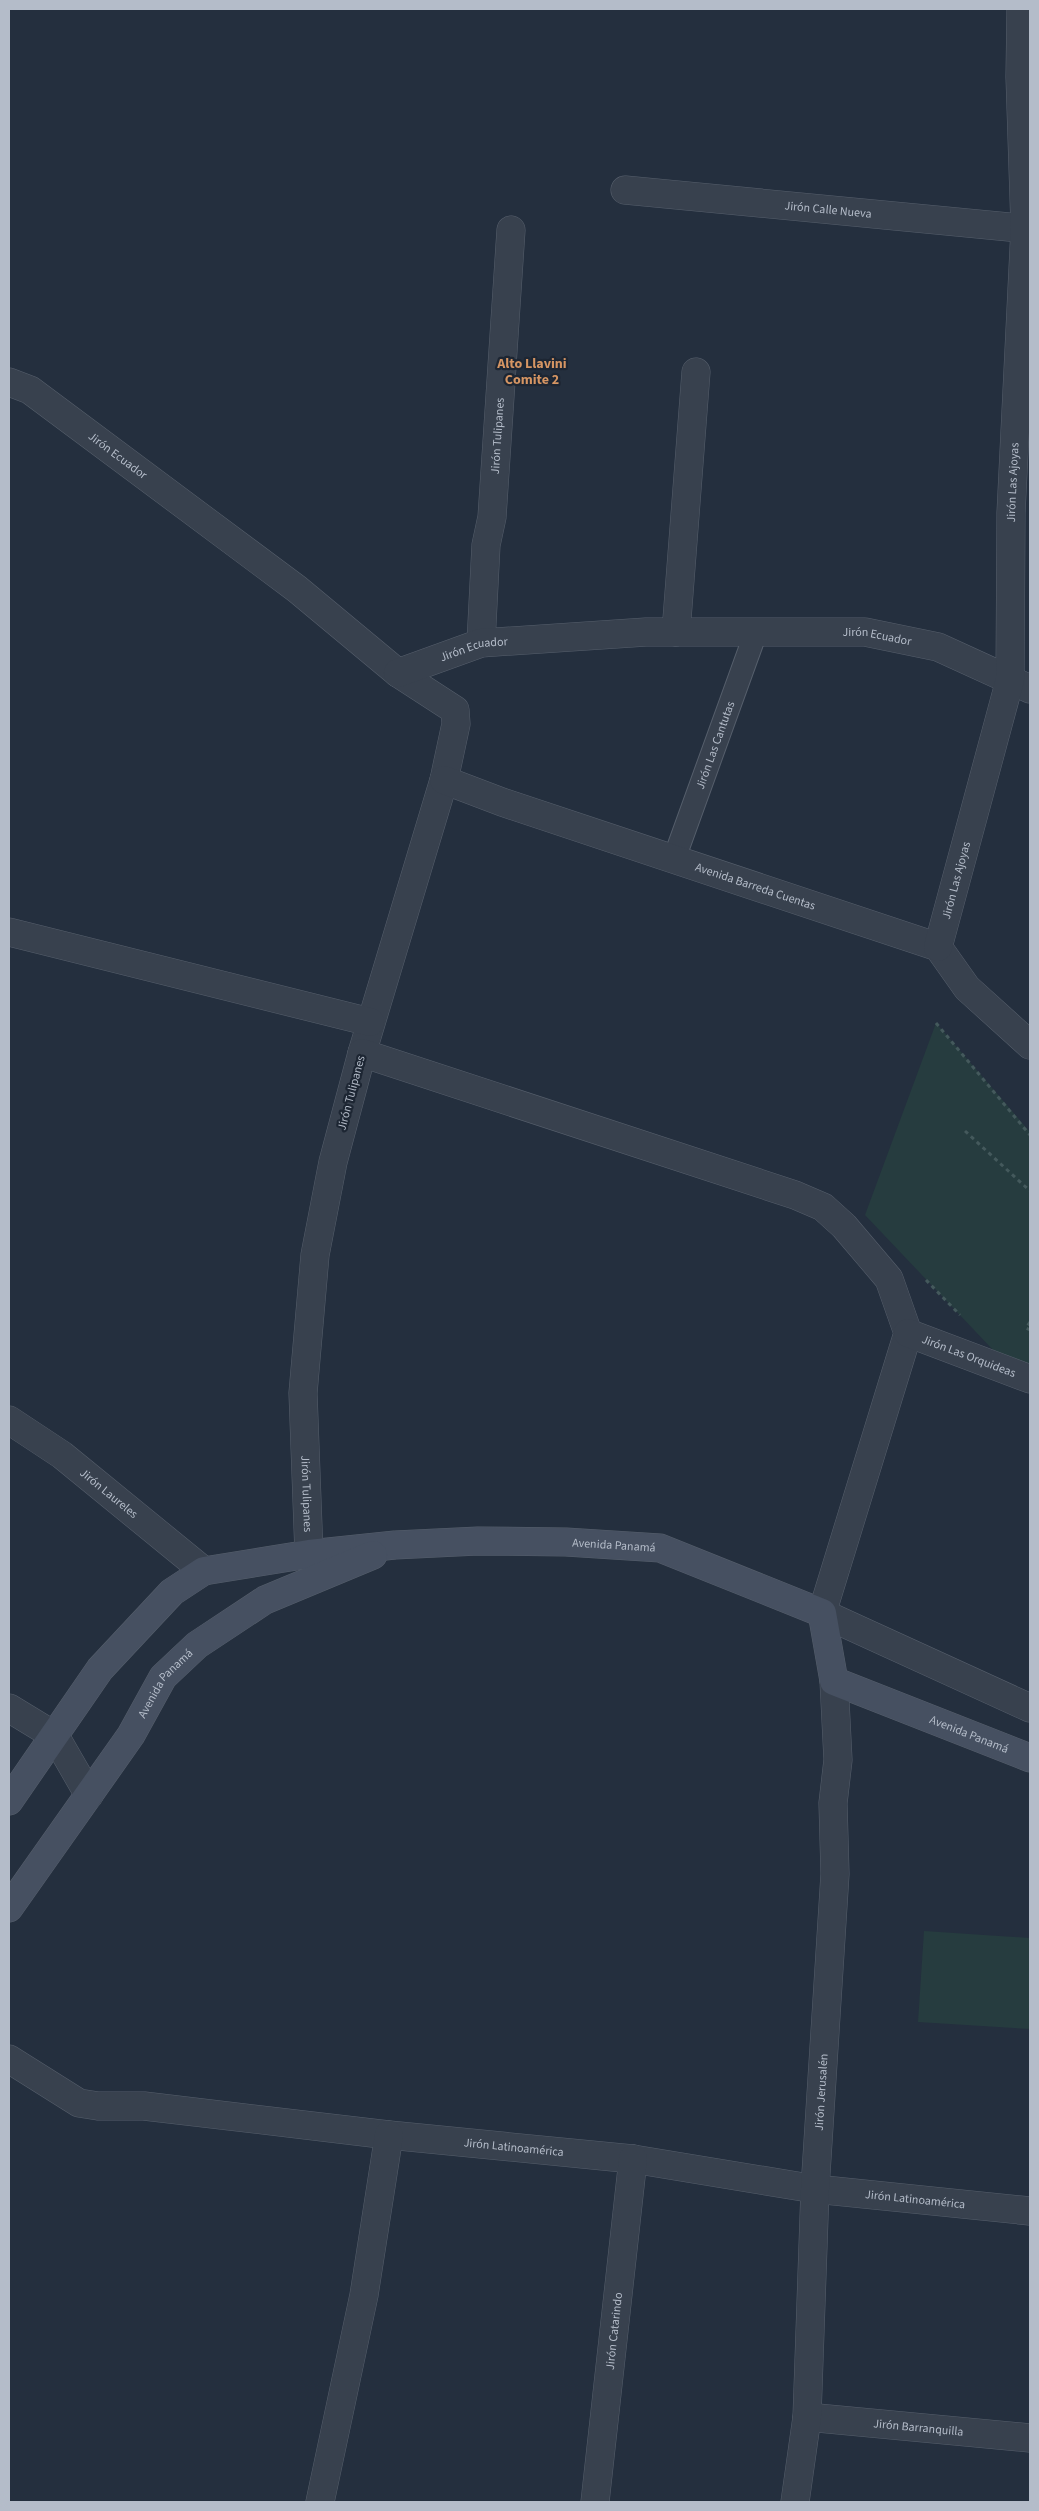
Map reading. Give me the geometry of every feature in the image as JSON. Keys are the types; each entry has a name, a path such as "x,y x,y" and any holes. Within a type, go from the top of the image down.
{"street":[{"name":"Jirón Las Ajoyas","path":"938,947 1020,684 1011,513 1028,229 1020,77 1021,9"},
{"name":"Jirón Calle Nueva","path":"625,190 1028,229"},
{"name":"Jirón Tulipanes","path":"481,643 486,545 492,517 510,230"},
{"path":"676,632 696,372"},
{"name":"Jirón Ecuador","path":"9,382 30,390 297,589 398,673 481,643 646,632 865,632 938,647 1020,684"},
{"name":"Jirón Tulipanes","path":"309,1554 303,1393 315,1255 333,1162 370,1022 444,780 456,724 455,710 398,673"},
{"name":"Avenida Barreda Cuentas","path":"444,780 502,802 938,947"},
{"path":"9,932 370,1022"},
{"path":"938,947 967,988 1030,1045"},
{"path":"362,1053 795,1195 823,1207 844,1226 889,1279 908,1333 822,1613 834,1681"},
{"name":"Jirón Las Orquideas","path":"908,1333 1030,1379"},
{"name":"Jirón Laureles","path":"9,1420 62,1455 204,1571"},
{"name":"Avenida Panamá","path":"9,1802 100,1669 172,1592 204,1571 309,1554 395,1545 478,1540 566,1542 660,1548 822,1613 1030,1708"},
{"name":"Avenida Panamá","path":"9,1908 131,1735 163,1677 197,1646 264,1600 312,1582 395,1545"},
{"name":"Avenida Panamá","path":"834,1681 1030,1758"},
{"name":"Jirón Jerusalén","path":"795,2502 807,2418 815,2189 836,1874 833,1802 838,1760 834,1681"},
{"path":"9,1708 55,1736 89,1795"},
{"name":"Jirón Latinoamérica","path":"9,2059 79,2103 98,2106 144,2106 389,2135 634,2159 815,2189 1030,2210"},
{"path":"320,2502 364,2295 389,2135"},
{"name":"Jirón Catarindo","path":"595,2502 634,2159"},
{"name":"Jirón Barranquilla","path":"807,2418 1030,2438"}],"lane":[{"name":"Jirón Las Cantutas","path":"674,859 756,632"}],"path":[{"path":"936,1023 1030,1135"},
{"path":"965,1131 1030,1191"},
{"path":"926,1280 966,1323"},
{"path":"1030,1322 1026,1328 1030,1330"}],"green space":[{"path":"936,1023 1030,1132 1030,1375 994,1351 865,1215"},
{"path":"924,1931 1030,1938 1030,2029 918,2022"}],"district":[{"name":"Alto Llavini Comite 2","path":"532,372"}]}
